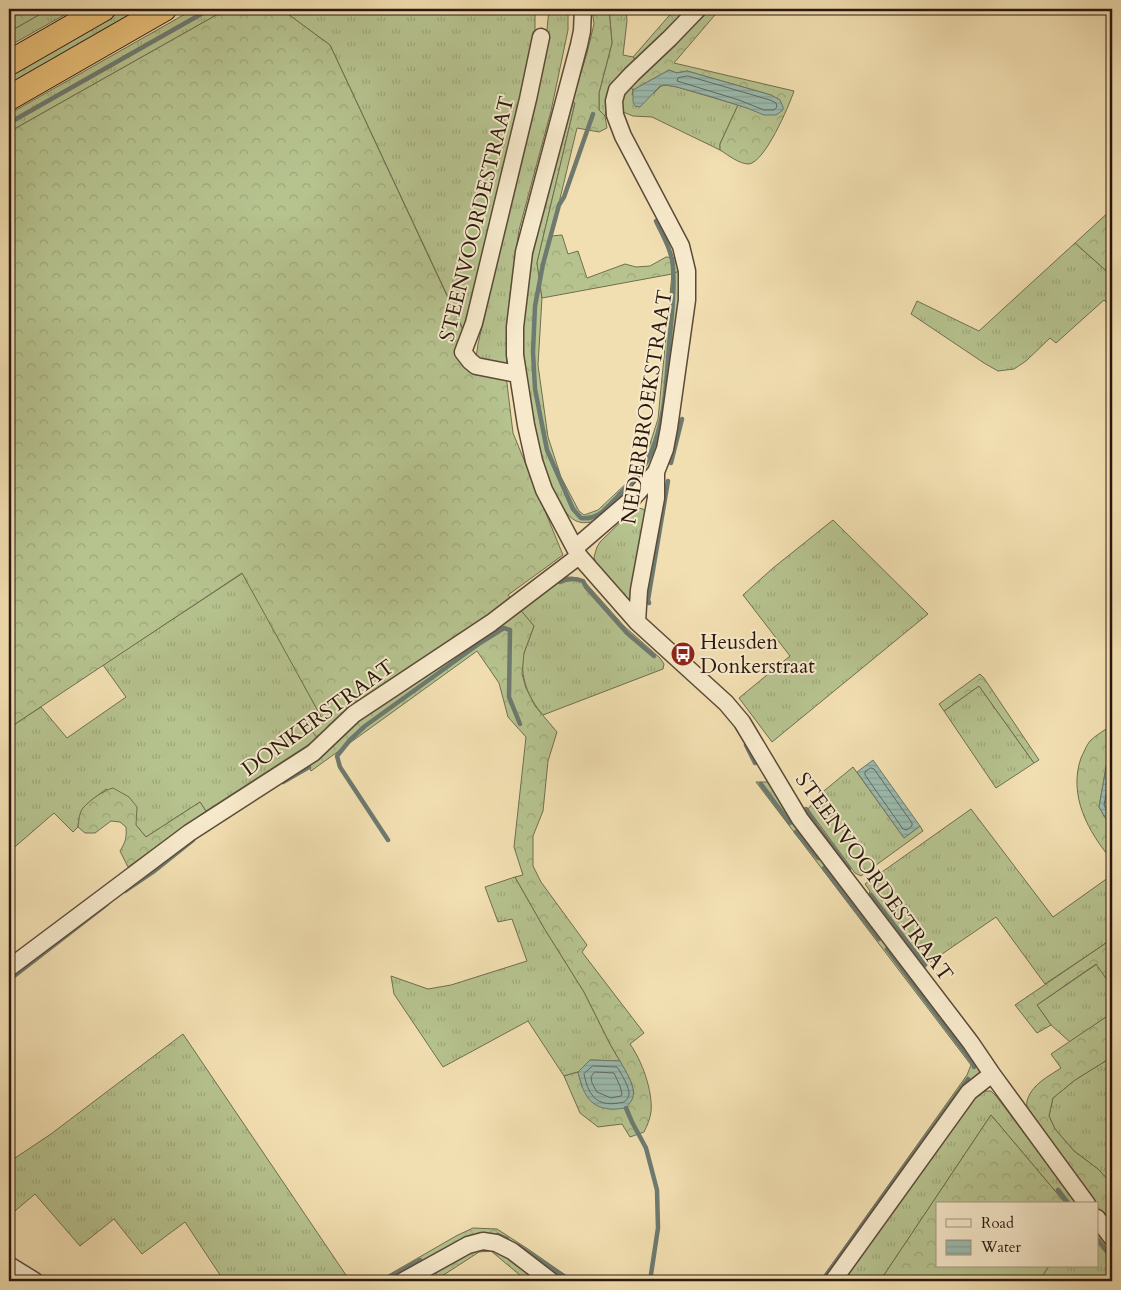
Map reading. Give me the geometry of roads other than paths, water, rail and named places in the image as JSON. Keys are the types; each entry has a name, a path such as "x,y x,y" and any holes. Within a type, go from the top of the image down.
{"highway":[{"path":"9,64 103,9"},
{"path":"9,98 164,9"}],"street":[{"name":"STEENVOORDESTRAAT","path":"583,9 579,45 524,252 515,327 517,374 526,425 534,461 544,490 577,552 637,622 726,703 742,722 800,819 966,1035 992,1074 1086,1202"},
{"name":"NEDERBROEKSTRAAT","path":"637,622 639,590 656,498 656,472 669,428 687,300 687,271 681,246 623,136 615,116 614,101 617,90 627,79 698,9"},
{"name":"STEENVOORDESTRAAT","path":"517,374 476,366 463,352 474,322 528,99 541,37"},
{"name":"DONKERSTRAAT","path":"9,968 189,833 313,753 354,714 491,623 577,552 633,498 656,472"},
{"path":"833,1281 969,1092 992,1074"},
{"path":"1098,1219 1112,1238"},
{"path":"403,1281 468,1245 483,1241 496,1243 512,1251 551,1281"},
{"path":"9,1265 35,1281"}],"water":[{"path":"669,70 677,73 687,71 771,95 780,100 783,110 776,115 764,115 709,96 666,85 660,86 640,107 635,106 633,90"},
{"path":"1112,757 1112,829 1099,807 1107,762"},
{"path":"873,760 920,826 904,838 857,772"},
{"path":"590,1060 620,1061 630,1079 634,1093 626,1108 602,1108 587,1097 578,1072"}],"waterway":[{"path":"9,123 210,9"},
{"path":"593,114 564,197 559,205 543,264 535,306 533,352 535,389 547,450 573,509 581,518 593,517 602,512 636,477 650,455 660,426 666,381 674,276 671,255 656,221"},
{"path":"671,463 682,419"},
{"path":"649,603 668,481"},
{"path":"560,582 572,579 583,581 586,587 627,633 654,656"},
{"path":"388,840 340,767 337,756 365,726 480,643 504,628 510,630 509,697 520,724"},
{"path":"746,745 755,763"},
{"path":"283,782 309,767"},
{"path":"761,784 790,823"},
{"path":"806,809 849,869"},
{"path":"796,832 818,858"},
{"path":"125,891 153,872 193,840"},
{"path":"824,868 879,939"},
{"path":"871,895 925,965"},
{"path":"9,980 107,904"},
{"path":"887,949 973,1063 974,1067"},
{"path":"822,1281 968,1079"},
{"path":"626,1108 646,1148 657,1190 658,1228 650,1281"},
{"path":"1058,1190 1067,1202"},
{"path":"498,1235 507,1239"},
{"path":"1098,1240 1112,1258"},
{"path":"518,1246 571,1281"},
{"path":"383,1281 420,1260"}],"place":[{"name":"Heusden Donkerstraat","path":"683,654"}]}
